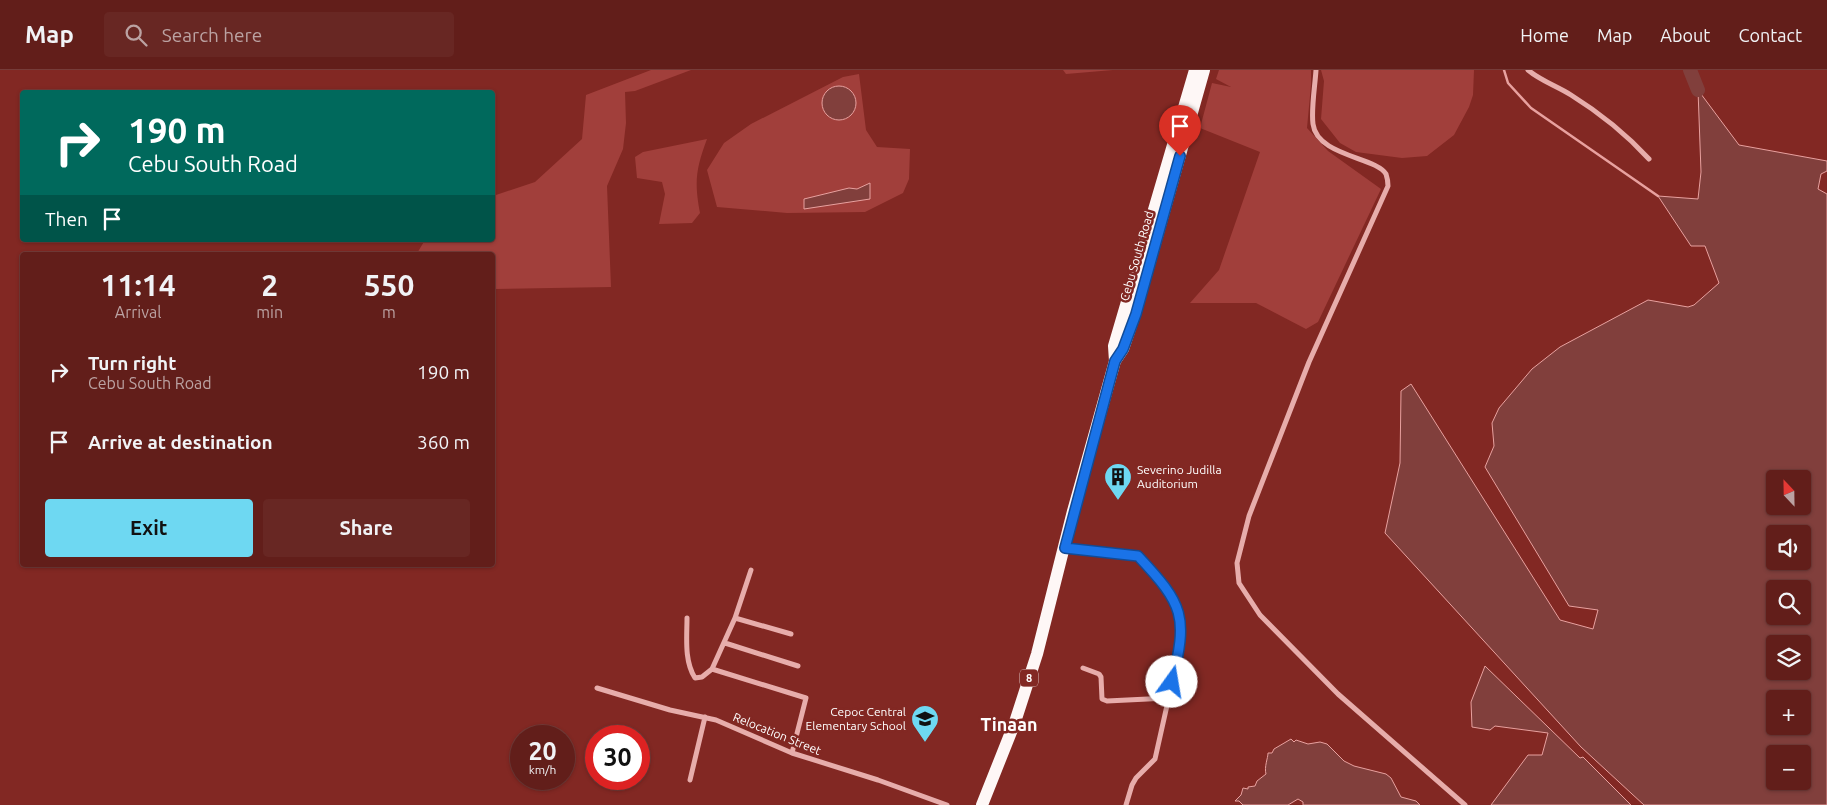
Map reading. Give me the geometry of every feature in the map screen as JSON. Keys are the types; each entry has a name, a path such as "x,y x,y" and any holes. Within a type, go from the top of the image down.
{"highway":[{"name":"Cebu South Road","path":"1115,361 1114,346 1195,70"},
{"name":"Cebu South Road","path":"1065,548 1115,361 1123,349 1136,314 1204,70"},
{"name":"8","path":"982,805 1017,714 1037,654 1065,548"}],"street":[{"path":"1316,70 1313,125 1319,138 1343,154 1379,167 1386,174 1388,186 1309,362 1249,516 1237,563 1239,583 1260,615 1338,694 1465,805"},
{"path":"1528,70 1545,82 1569,94 1610,122 1649,159"},
{"path":"1065,548 1138,556 1163,582 1174,599 1179,613 1181,626 1180,652 1155,759 1136,778 1126,805"},
{"path":"687,618 690,670 695,678 702,678 712,669 726,643 752,570"},
{"path":"735,618 791,634"},
{"path":"726,643 798,666"},
{"path":"1083,668 1099,674 1101,677 1102,699 1107,701 1168,698"},
{"path":"712,669 806,698 792,753"},
{"name":"Relocation Street","path":"597,688 670,710 705,717 792,753 878,780 947,805"},
{"path":"690,780 705,717"}],"shaded area":[{"path":"651,70 691,70 635,91 625,92 626,123 623,149 607,186 611,287 495,289 495,252 418,252 424,242 495,242 495,195 535,182 582,139 586,95"},
{"path":"1063,70 1113,70 1066,74"},
{"path":"1219,70 1311,70 1307,128 1328,151 1381,189 1318,322 1306,329 1256,303 1190,303 1219,270 1260,152 1200,128 1212,83 1231,87 1216,79"},
{"path":"1321,70 1474,70 1473,95 1469,107 1454,135 1427,156 1402,158 1356,152 1340,143 1321,119 1324,81"},
{"path":"859,74 866,130 877,147 910,149 909,179 903,193 865,212 787,213 717,207 707,170 724,143 751,124 843,77"},
{"path":"839,86 851,91 856,103 851,115 839,120 827,115 822,103 827,91"},
{"path":"1698,90 1739,145 1827,161 1827,171 1821,174 1818,189 1827,194 1827,805 1644,805 1581,747 1385,533 1400,463 1401,391 1411,384 1560,620 1593,629 1598,610 1569,606 1485,467 1494,446 1492,423 1499,408 1532,369 1560,347 1648,300 1688,307 1694,305 1719,283 1705,246 1691,246 1658,196 1698,199 1701,172"},
{"path":"707,139 697,175 700,213 692,223 659,224 665,194 662,182 637,178 635,157 643,152"},
{"path":"870,183 870,199 804,209 804,199 849,188 857,189"},
{"path":"1485,666 1580,758 1583,757 1631,805 1491,805 1528,755 1542,755 1548,733 1495,726 1490,730 1472,727 1471,702"},
{"path":"1291,739 1294,742 1296,740 1308,744 1320,742 1327,744 1344,761 1354,766 1386,774 1391,778 1401,797 1416,801 1420,805 1303,805 1303,802 1298,799 1288,805 1243,805 1239,801 1235,801 1241,795 1243,788 1248,789 1248,787 1255,786 1257,781 1266,774 1265,768 1268,753 1272,753 1274,749"}],"waterway":[{"path":"1504,70 1508,83 1531,108 1658,196"},
{"path":"1690,70 1698,90"}],"place":[{"name":"Severino Judilla Auditorium","path":"1118,501"},
{"name":"Cepoc Central Elementary School","path":"925,743"}],"district":[{"name":"Tinaan","path":"1009,725"}],"route":[{"path":"1172,682 1180,652 1181,626 1174,599 1163,582 1138,556 1065,548 1077,496 1115,361 1123,349 1136,314 1180,156"}]}
